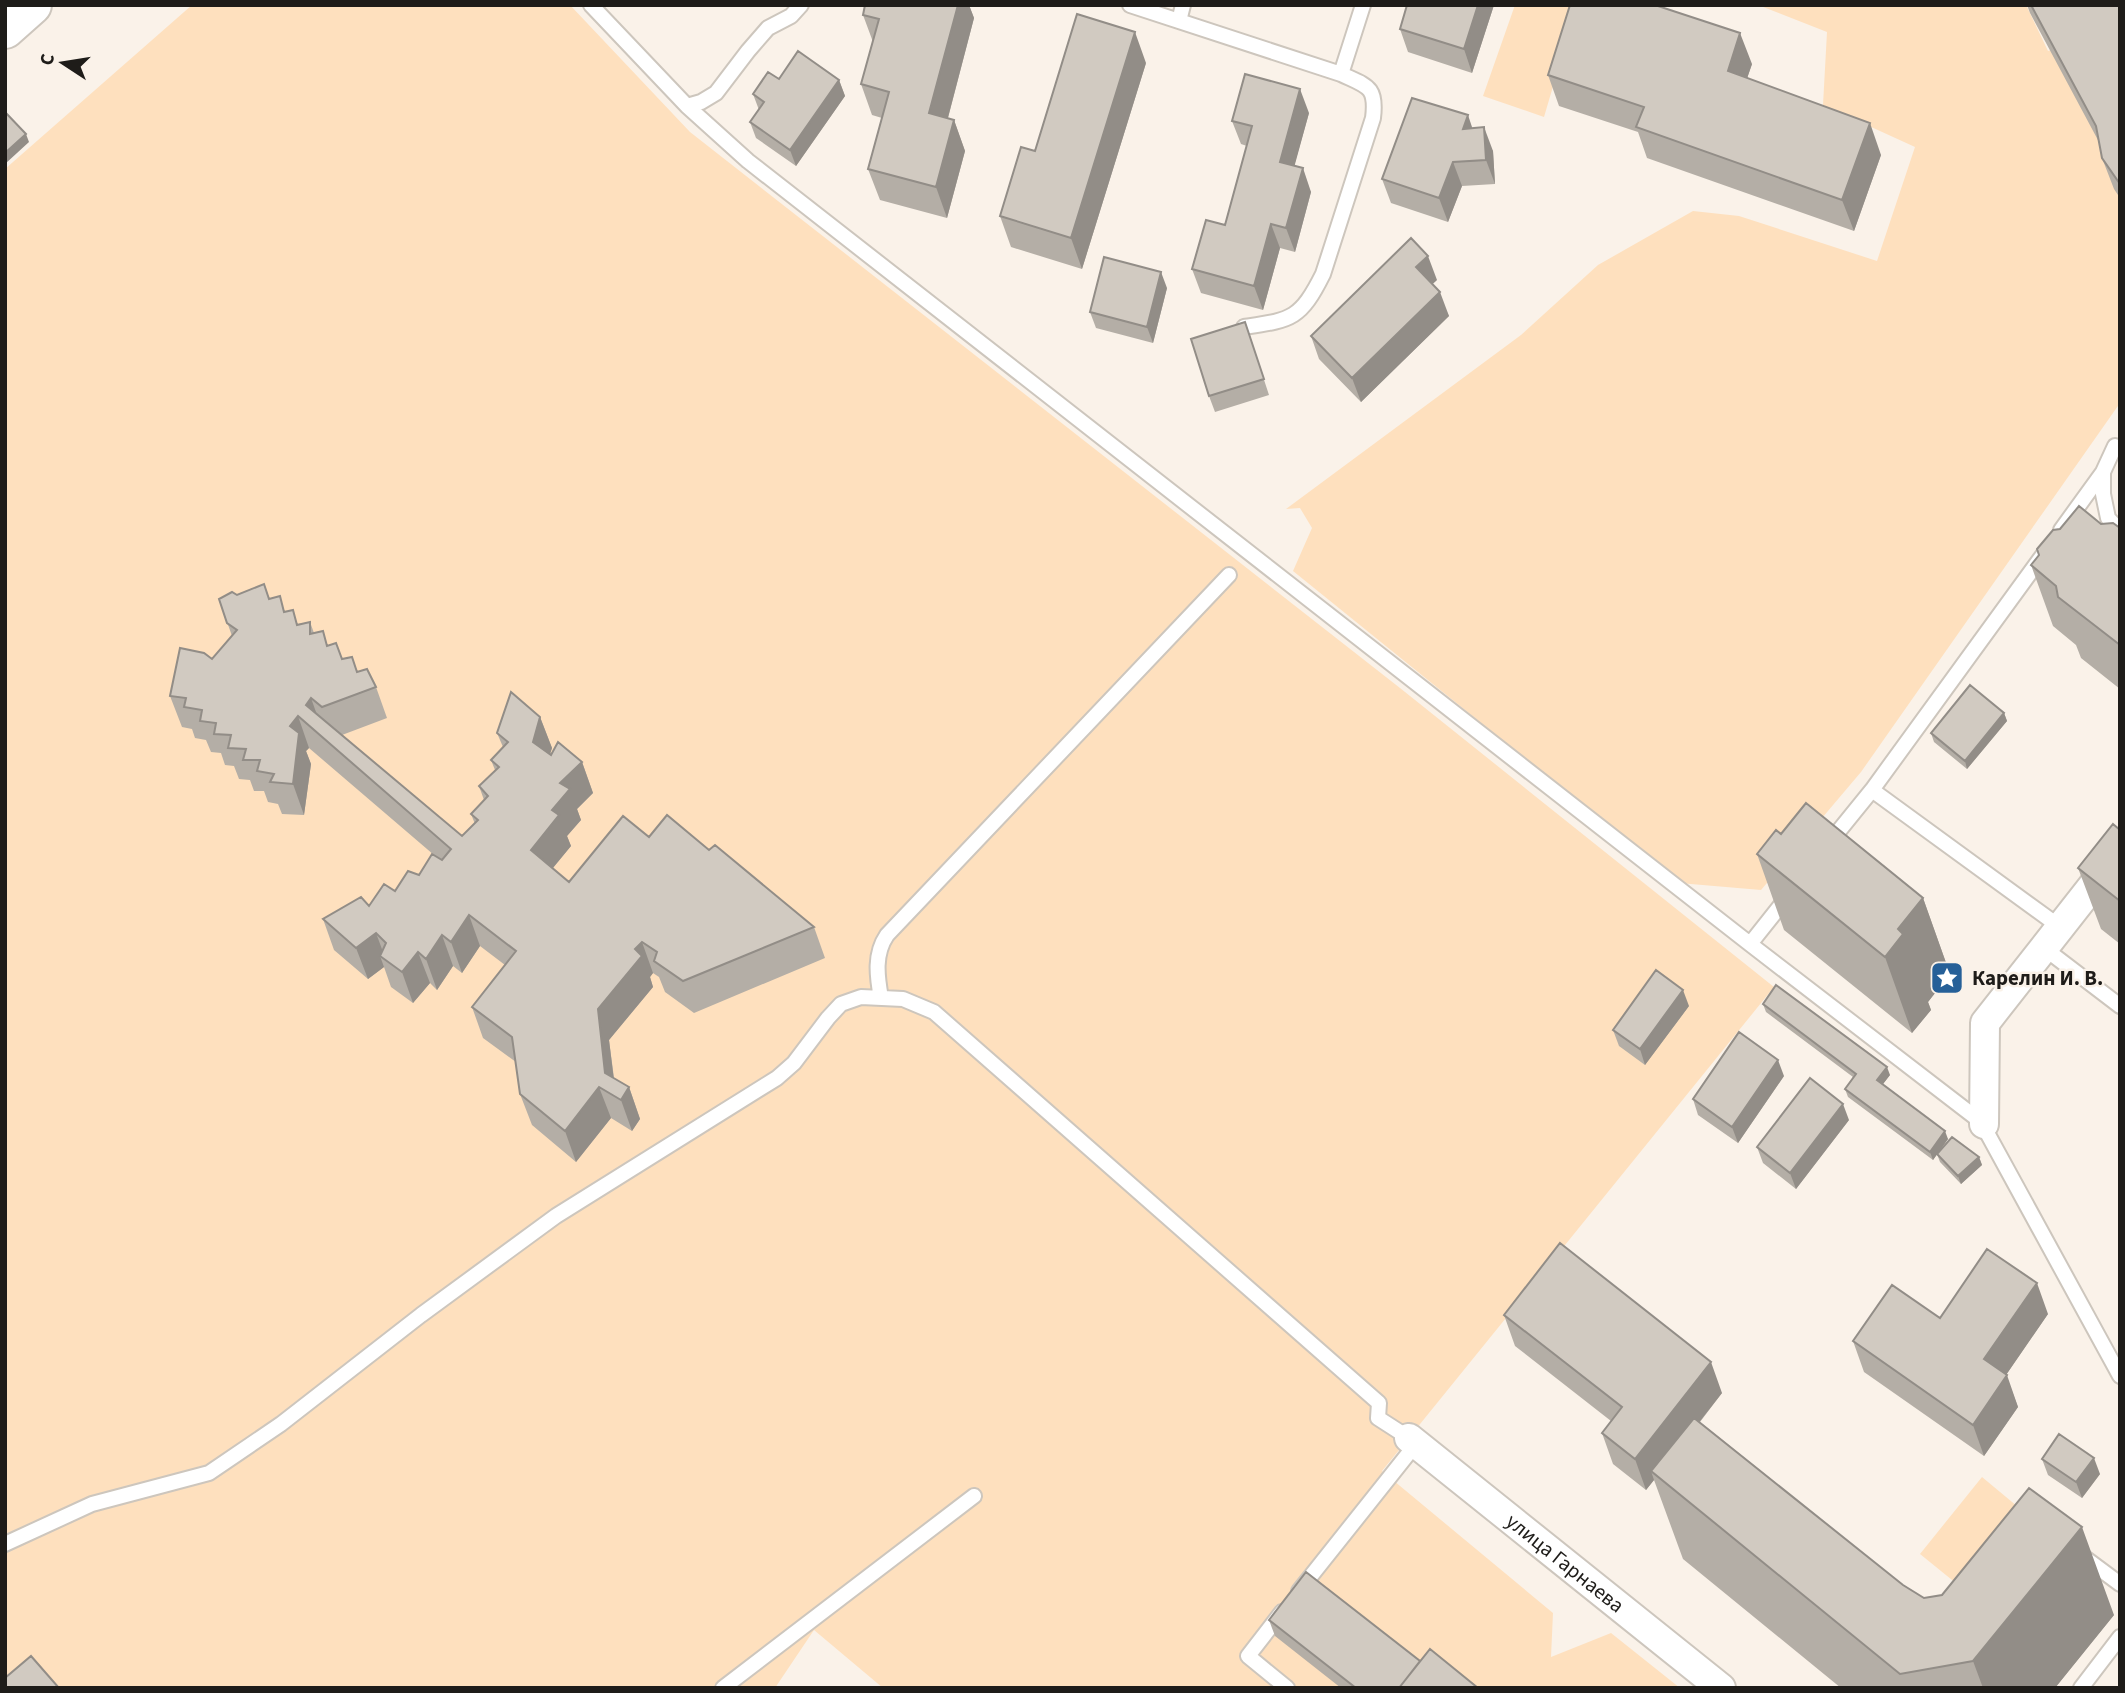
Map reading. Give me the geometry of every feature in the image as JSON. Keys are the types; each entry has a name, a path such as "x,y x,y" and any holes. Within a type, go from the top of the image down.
{"street":[{"path":"5,29 32,5"},
{"path":"1984,1124 1985,1023 2120,851"},
{"name":"улица Гарнаева","path":"1413,1441 1721,1688"}],"lane":[{"path":"591,5 687,107 748,161 1984,1124 1984,1129 2120,1376"},
{"path":"687,107 716,93 768,28 791,16 801,5"},
{"path":"1130,5 1341,74 1373,92 1373,118 1323,274 1312,296 1298,312 1284,320 1244,327"},
{"path":"1179,21 1184,5"},
{"path":"1341,74 1363,5"},
{"path":"1823,852 1872,790 2103,472 2115,446"},
{"path":"2103,472 2103,494 2108,517 2120,531"},
{"path":"881,998 877,958 880,945 887,934 1229,575"},
{"path":"1872,790 2052,937 2120,1006"},
{"path":"1750,944 1799,882"},
{"path":"5,1544 92,1504 209,1473 281,1424 421,1315 556,1216 777,1078 794,1063 841,1004 861,997 903,999 934,1012 1379,1403 1378,1418 1413,1441 1248,1656 1287,1688"},
{"path":"723,1688 974,1496"},
{"path":"2066,1544 2120,1584"},
{"path":"2081,1688 2120,1637"}],"shaded area":[{"path":"192,5 570,5 690,132 1400,688 1774,987 1382,1471 1553,1613 1551,1657 1611,1633 1680,1688 883,1688 814,1630 775,1688 5,1688 5,169"},
{"path":"1515,5 1577,5 1544,117 1483,96"},
{"path":"1758,5 2028,5 2048,51 2056,48 2120,182 2120,403 1861,772 1761,890 1679,883 1293,571 1312,528 1300,508 1286,509 1521,335 1598,265 1693,211 1739,216 1877,261 1915,147 1823,105 1827,32"},
{"path":"1982,1477 2036,1522 1973,1597 1920,1554"}],"building":[{"path":"865,5 958,5 929,113 954,120 936,187 868,169 889,92 861,84 879,19 863,15"},
{"path":"1407,5 1478,5 1464,49 1400,29"},
{"path":"1570,5 1655,5 1740,33 1728,71 1870,123 1842,200 1636,127 1644,107 1548,75"},
{"path":"2031,5 2120,5 2120,184 2102,158 2096,126"},
{"path":"1077,14 1135,32 1071,238 1000,216 1021,147 1035,151"},
{"path":"798,51 839,80 790,150 750,122 764,102 753,94 768,72 779,79"},
{"path":"1245,74 1300,89 1280,162 1303,168 1286,228 1271,224 1254,286 1192,269 1206,220 1225,225 1252,126 1232,121"},
{"path":"1412,98 1468,115 1463,129 1484,127 1486,160 1453,162 1439,198 1382,179"},
{"path":"5,112 26,134 5,153"},
{"path":"1411,238 1428,256 1416,267 1440,292 1352,378 1311,336"},
{"path":"1104,257 1161,272 1147,327 1090,312"},
{"path":"1245,322 1264,379 1209,396 1191,339"},
{"path":"2079,506 2101,524 2113,523 2120,528 2120,645 2058,597 2056,586 2031,565 2039,555 2037,549 2053,530 2060,529"},
{"path":"264,584 269,599 280,596 284,612 293,610 297,625 310,622 310,634 323,631 327,646 336,643 342,659 352,657 357,672 367,669 376,687 322,707 311,698 306,705 462,836 478,820 471,814 488,796 479,786 499,767 491,760 508,742 497,733 511,692 540,717 533,742 551,755 558,742 582,762 560,783 570,789 552,810 559,815 531,850 569,882 623,816 649,837 667,815 709,850 715,845 814,927 683,981 654,961 657,952 642,942 635,949 642,956 598,1009 605,1073 629,1087 621,1100 599,1087 565,1131 520,1094 512,1037 472,1007 516,951 469,915 451,942 442,935 426,959 418,952 402,972 380,956 386,943 376,933 356,948 323,919 361,897 369,906 384,884 395,891 408,871 419,875 432,854 442,860 451,849 298,716 290,726 299,733 293,784 270,782 274,774 257,771 260,760 243,760 246,749 228,748 231,735 214,734 216,723 200,721 202,710 184,707 186,698 170,696 180,648 204,653 212,659 237,630 227,623 219,599 232,592 237,595"},
{"path":"1970,685 2004,713 1965,761 1931,733"},
{"path":"1806,803 1923,898 1898,929 1903,934 1885,957 1757,854 1776,830 1781,834"},
{"path":"2113,824 2120,830 2120,901 2078,868"},
{"path":"1656,970 1683,990 1640,1049 1613,1030"},
{"path":"1776,985 1887,1067 1877,1080 1945,1131 1930,1152 1845,1089 1856,1074 1763,1004"},
{"path":"1739,1032 1778,1060 1732,1127 1693,1099"},
{"path":"1810,1078 1843,1104 1790,1173 1757,1147"},
{"path":"1952,1137 1979,1157 1958,1176 1937,1154"},
{"path":"1560,1243 1711,1362 1635,1459 1602,1433 1622,1407 1504,1315"},
{"path":"1987,1249 2037,1283 1984,1359 2007,1375 1973,1425 1853,1341 1892,1285 1940,1318"},
{"path":"1694,1418 1903,1585 1924,1598 1942,1595 2029,1488 2082,1527 1973,1661 1900,1674 1651,1471"},
{"path":"2059,1434 2094,1458 2076,1482 2042,1459"},
{"path":"1306,1572 1420,1661 1399,1688 1356,1688 1269,1620"},
{"path":"1430,1649 1478,1688 1399,1688"},
{"path":"31,1656 59,1688 5,1688 5,1678"}],"place":[{"name":"Карелин И. В.","path":"1947,978"}]}
